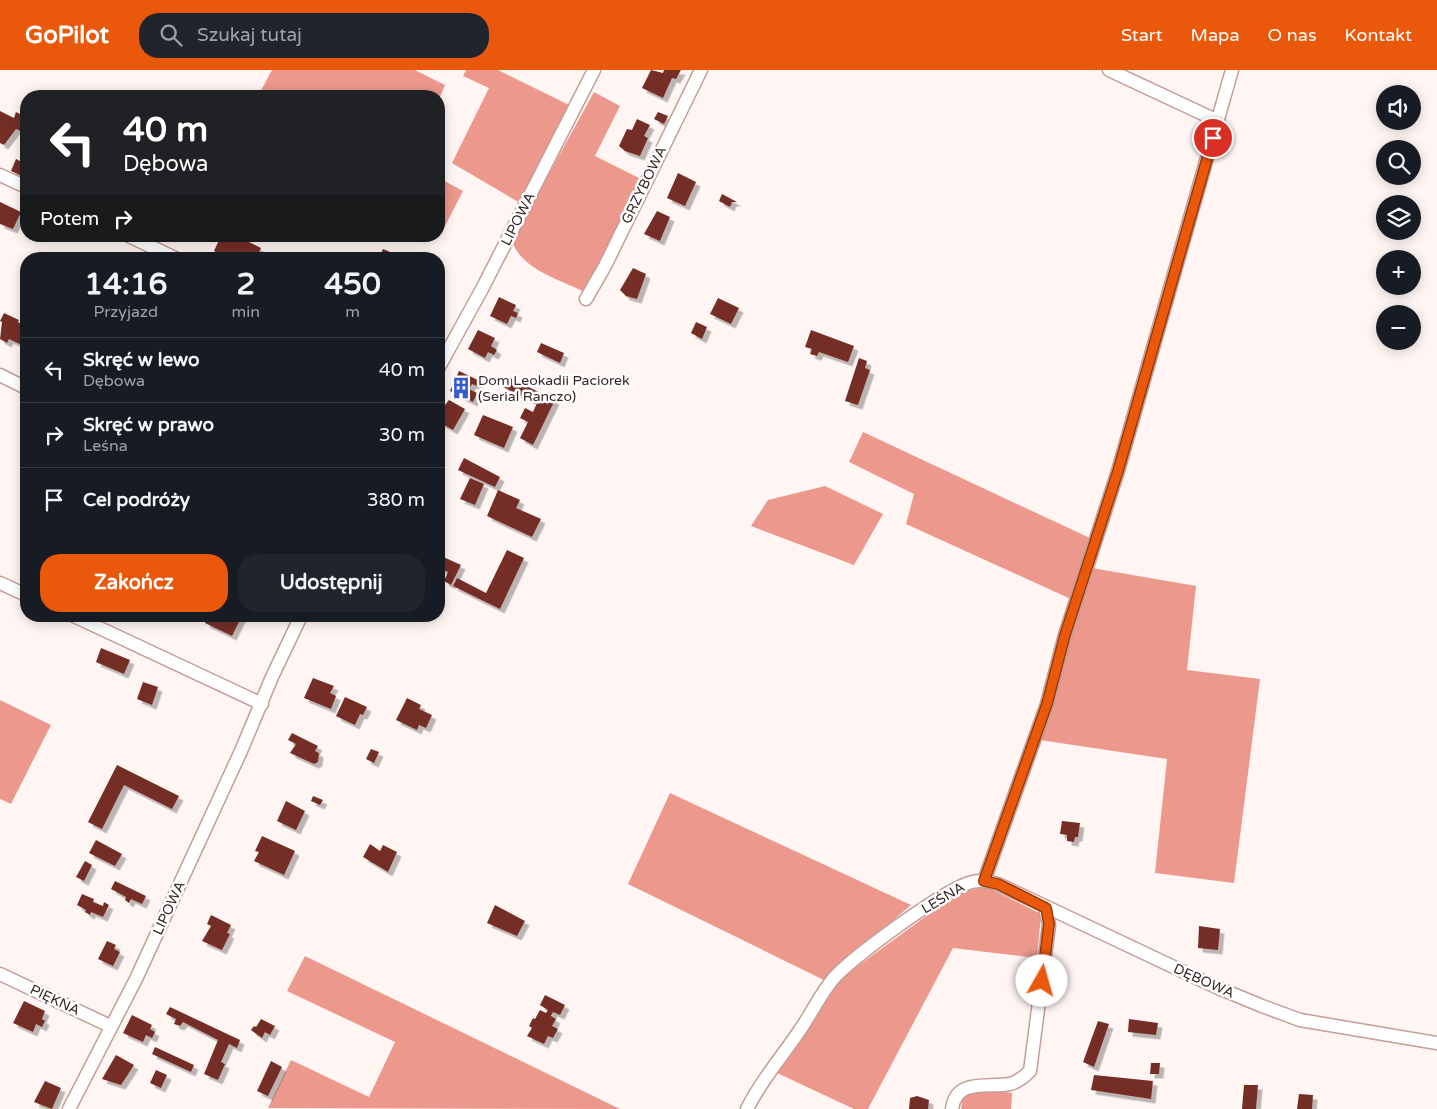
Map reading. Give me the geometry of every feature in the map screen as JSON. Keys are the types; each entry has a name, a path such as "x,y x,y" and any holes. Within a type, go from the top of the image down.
{"street":[{"name":"LIPOWA","path":"445,356 594,70"},
{"name":"GRZYBOWA","path":"586,298 605,266 701,70"},
{"path":"1109,70 1218,121"},
{"name":"LEŚNA","path":"747,1109 760,1085 800,1031 823,993 841,971 866,950 950,891 972,882 984,881 1047,704 1065,635 1118,471 1232,70"},
{"path":"0,174 20,184"},
{"path":"141,242 162,252"},
{"path":"0,375 20,385"},
{"path":"0,582 20,592"},
{"path":"87,622 262,704"},
{"name":"LIPOWA","path":"69,1109 110,1026 136,979 298,622"},
{"name":"DĘBOWA","path":"984,881 998,884 1046,908 1262,1006 1300,1020 1437,1043"},
{"path":"952,1109 953,1102 963,1089 969,1086 1011,1084 1030,1072 1049,924 1046,908"},
{"name":"PIĘKNA","path":"0,974 110,1026"}],"shaded area":[{"path":"272,70 415,70 445,85 443,90 261,90"},
{"path":"466,70 498,70 571,106 520,203 452,163 489,88 463,76"},
{"path":"594,92 620,106 595,156 641,179 585,292 553,278 532,266 517,251 512,241"},
{"path":"445,181 463,191 445,226"},
{"path":"863,432 1092,539 1073,600 906,524 914,494 849,462"},
{"path":"825,486 883,514 854,565 751,526 768,500"},
{"path":"1092,568 1196,586 1187,670 1260,679 1234,883 1155,873 1167,759 1040,740"},
{"path":"0,700 51,725 11,804 0,799"},
{"path":"670,793 911,905 824,980 628,884"},
{"path":"987,887 1041,914 1037,958 953,948 868,1109 854,1109 775,1072 836,982 959,892"},
{"path":"305,956 620,1109 268,1108 291,1060 369,1097 395,1042 287,991"},
{"path":"977,1088 1012,1093 1011,1109 961,1109 963,1095"}],"building":[{"path":"651,70 663,73 664,70 681,70 676,79 672,78 663,98 642,88"},
{"path":"0,111 14,118 16,112 20,114 20,131 16,129 4,145 0,143"},
{"path":"658,112 668,116 664,124 654,119"},
{"path":"637,119 650,125 644,136 648,138 640,156 625,151 619,146 627,129 632,130"},
{"path":"16,159 20,161 20,175 11,171"},
{"path":"678,173 696,182 685,206 667,198"},
{"path":"722,194 737,202 732,202 730,207 719,201"},
{"path":"0,202 20,212 13,229 0,224"},
{"path":"657,211 670,217 660,241 644,234"},
{"path":"218,242 249,242 261,248 259,252 214,251"},
{"path":"633,268 646,274 637,299 626,296 620,290"},
{"path":"499,297 516,305 513,311 518,313 516,318 511,316 507,324 490,316"},
{"path":"718,298 739,308 731,324 710,314"},
{"path":"4,313 19,320 20,344 9,339 7,343 0,339 2,322 0,321"},
{"path":"696,322 707,327 702,339 691,333"},
{"path":"478,330 495,338 491,346 497,350 494,355 488,352 485,358 468,349"},
{"path":"811,330 854,346 848,362 819,352 817,356 810,354 812,349 805,347"},
{"path":"541,343 564,353 560,363 537,352"},
{"path":"859,358 867,361 865,368 870,370 858,405 845,401"},
{"name":"Dom Leokadii Paciorek (Serial Ranczo)","path":"459,371 480,381 477,386 472,384 469,389 477,393 473,402 450,391"},
{"path":"506,376 555,400 533,445 520,438 528,422 520,418 525,408 533,412 537,403 501,386"},
{"path":"449,400 465,409 453,430 445,425 445,405"},
{"path":"483,415 513,427 504,448 474,435"},
{"path":"464,458 500,477 495,487 458,470"},
{"path":"470,478 484,484 475,505 460,499"},
{"path":"498,490 520,500 516,508 541,519 532,537 487,516"},
{"path":"507,550 524,558 500,609 453,586 457,578 486,593"},
{"path":"445,558 461,565 451,585 445,582 448,572 445,571"},
{"path":"205,622 239,622 232,636"},
{"path":"101,648 130,660 124,674 96,662"},
{"path":"313,678 334,686 330,693 336,696 331,709 304,698"},
{"path":"143,682 158,687 152,705 137,699"},
{"path":"345,697 367,707 363,715 360,714 355,725 336,716"},
{"path":"407,698 421,705 419,709 432,715 426,728 419,725 417,730 396,720"},
{"path":"292,733 318,746 315,751 319,753 318,762 314,764 290,753 296,744 288,740"},
{"path":"371,749 379,752 374,763 366,759"},
{"path":"117,765 179,796 172,809 124,785 102,829 88,822"},
{"path":"313,796 323,800 320,805 311,801"},
{"path":"286,801 305,811 296,830 277,821"},
{"path":"1062,821 1080,823 1078,837 1075,837 1074,842 1067,841 1067,835 1060,834"},
{"path":"262,836 295,851 284,875 254,861 259,852 255,851"},
{"path":"96,840 122,854 115,866 89,853"},
{"path":"370,844 380,851 383,845 397,852 388,872 363,857"},
{"path":"85,861 92,865 84,881 76,877"},
{"path":"115,881 146,896 142,904 131,899 129,903 125,900 126,897 111,889"},
{"path":"82,894 94,899 93,902 103,906 104,902 109,905 103,917 91,912 90,915 85,912 86,910 77,905"},
{"path":"495,905 525,921 517,936 487,923"},
{"path":"211,915 231,925 227,933 230,934 222,950 202,941 211,926 207,924"},
{"path":"1199,926 1220,929 1218,950 1198,948"},
{"path":"107,941 116,945 114,949 120,952 113,966 98,959"},
{"path":"545,995 565,1005 560,1015 553,1012 551,1016 556,1019 552,1026 558,1029 553,1038 548,1036 544,1044 527,1036 532,1028 529,1026 533,1018 535,1019 540,1010 546,1013 548,1010 540,1005"},
{"path":"24,1001 45,1011 42,1019 45,1021 42,1027 36,1024 33,1032 13,1023"},
{"path":"170,1007 240,1040 237,1048 229,1044 221,1062 225,1064 218,1080 204,1074 218,1040 183,1022 180,1026 174,1024 176,1019 166,1014"},
{"path":"132,1015 152,1025 150,1029 155,1032 152,1038 146,1035 143,1042 123,1033"},
{"path":"261,1019 275,1026 270,1035 265,1032 262,1038 251,1030 254,1026 256,1027"},
{"path":"1129,1019 1158,1023 1156,1035 1128,1032"},
{"path":"1098,1021 1109,1024 1094,1067 1083,1062"},
{"path":"155,1047 194,1065 191,1072 152,1054"},
{"path":"116,1055 134,1065 121,1085 102,1079"},
{"path":"271,1061 282,1067 268,1096 257,1091"},
{"path":"1151,1063 1160,1063 1159,1074 1150,1074"},
{"path":"156,1070 167,1075 161,1088 150,1083"},
{"path":"1094,1075 1153,1081 1151,1099 1091,1090"},
{"path":"45,1081 61,1088 52,1109 34,1102"},
{"path":"1244,1085 1258,1085 1256,1109 1242,1109"},
{"path":"1299,1094 1313,1095 1312,1109 1297,1109"},
{"path":"917,1096 929,1100 928,1109 909,1109 910,1098"}],"place":[{"name":"Dom Leokadii Paciorek (Serial Ranczo)","path":"461,388"}],"route":[{"path":"1042,981 1049,924 1046,908 998,884 984,881 1047,704 1065,635 1118,471 1151,348 1213,138"}]}
